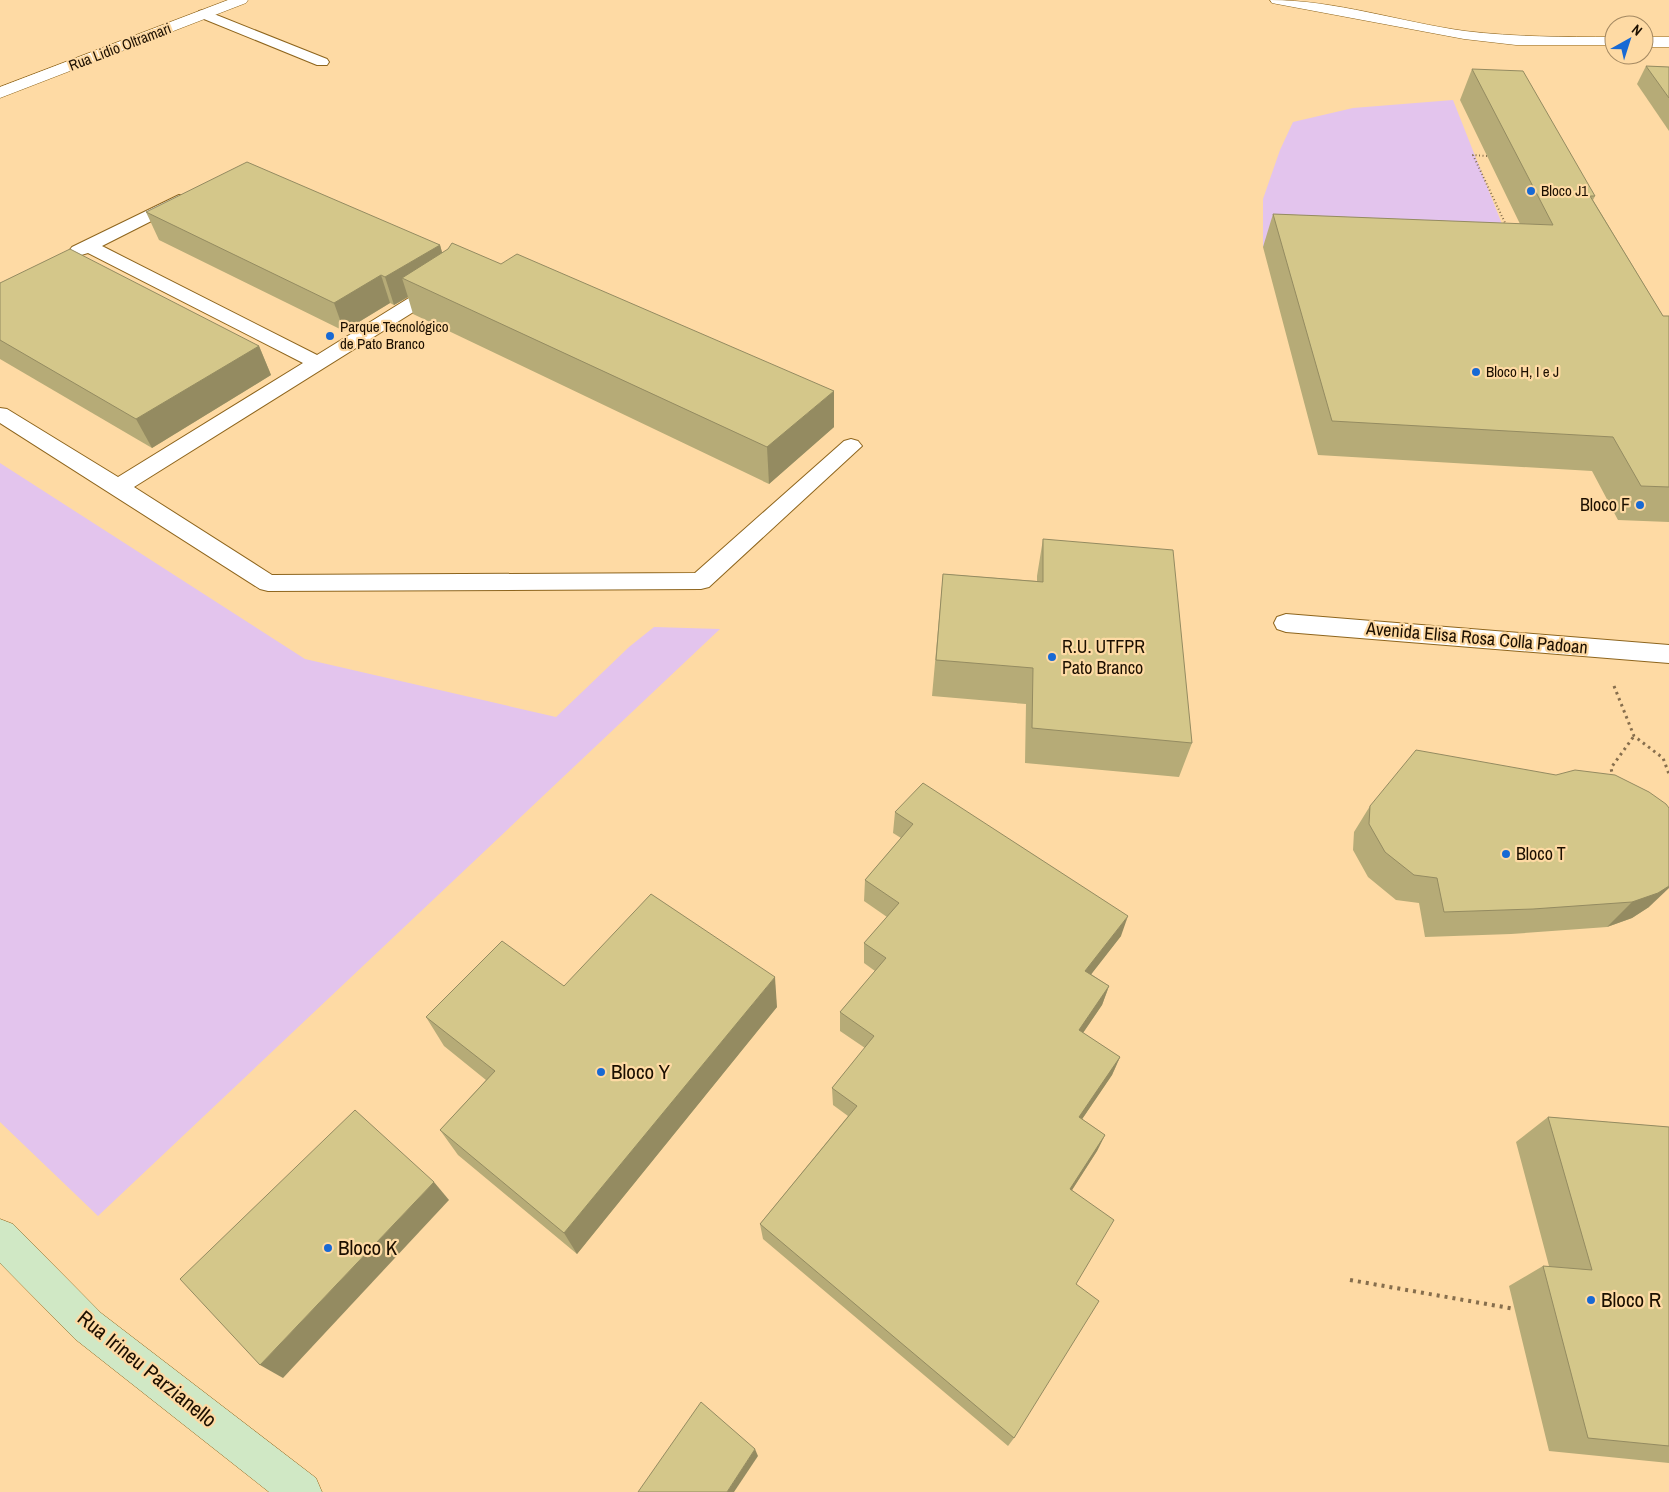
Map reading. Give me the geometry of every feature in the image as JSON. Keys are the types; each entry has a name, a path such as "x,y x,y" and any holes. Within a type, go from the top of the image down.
{"street":[{"name":"Rua Lidio Oltramari","path":"0,93 240,0"},
{"path":"1277,0 1482,37 1516,41 1604,41"},
{"path":"1654,42 1669,42"},
{"path":"0,73 24,85"},
{"name":"Rua Irineu Parzianello","path":"0,1237 88,1326 302,1492"}],"lane":[{"path":"204,14 322,62"},
{"path":"62,259 191,194"},
{"path":"89,246 318,363"},
{"path":"118,487 451,280"},
{"path":"0,414 268,583 701,581 851,446"},
{"name":"Avenida Elisa Rosa Colla Padoan","path":"1286,623 1669,654"}],"path":[{"path":"1487,156 1474,155 1509,231"},
{"path":"1598,648 1634,736 1663,758 1669,774"},
{"path":"1614,786 1611,768 1634,736"},
{"path":"1350,1280 1515,1309"}],"shaded area":[{"path":"1453,100 1515,257 1263,247 1263,199 1280,150 1293,122 1353,108"},
{"path":"0,463 305,659 556,717 629,647 654,627 720,629 98,1216 0,1122"}],"building":[{"path":"1646,66 1669,67 1669,98"},
{"name":"Bloco H, I e J","path":"1472,69 1523,71 1595,196 1590,196 1663,316 1669,316 1669,487 1641,486 1613,437 1332,421 1273,214 1553,225"},
{"path":"247,162 440,245 385,277 381,275 334,303 146,212"},
{"path":"452,243 501,264 517,254 834,391 767,447 402,278 448,249"},
{"path":"70,249 259,346 136,419 0,340 0,283"},
{"name":"R.U. UTFPR Pato Branco","path":"1043,539 1173,550 1192,743 1032,728 1033,668 936,660 943,574 1043,582"},
{"name":"Bloco T","path":"1416,750 1556,775 1575,770 1615,775 1649,792 1669,808 1669,886 1658,893 1632,902 1533,909 1444,912 1437,878 1414,875 1385,852 1369,824 1370,806"},
{"path":"923,783 1128,916 1085,971 1109,986 1079,1030 1120,1057 1079,1117 1105,1135 1070,1189 1114,1220 1076,1284 1099,1301 1014,1438 760,1224 857,1106 832,1088 874,1036 840,1012 886,958 864,943 899,903 865,880 913,824 895,812"},
{"name":"Bloco Y","path":"651,894 775,977 564,1233 440,1130 495,1071 426,1017 502,941 564,986"},
{"name":"Bloco K","path":"355,1110 434,1182 260,1365 180,1279"},
{"name":"Bloco R","path":"1548,1117 1669,1127 1669,1446 1588,1438 1543,1266 1592,1270"},
{"path":"701,1402 755,1449 727,1492 638,1492"}],"place":[{"name":"Bloco J1","path":"1531,191"},
{"name":"Parque Tecnológico de Pato Branco","path":"330,336"},
{"name":"Bloco H, I e J","path":"1476,372"},
{"name":"Bloco F","path":"1640,505"},
{"name":"R.U. UTFPR Pato Branco","path":"1052,657"},
{"name":"Bloco T","path":"1506,854"},
{"name":"Bloco Y","path":"601,1072"},
{"name":"Bloco K","path":"328,1248"},
{"name":"Bloco R","path":"1591,1300"}]}
